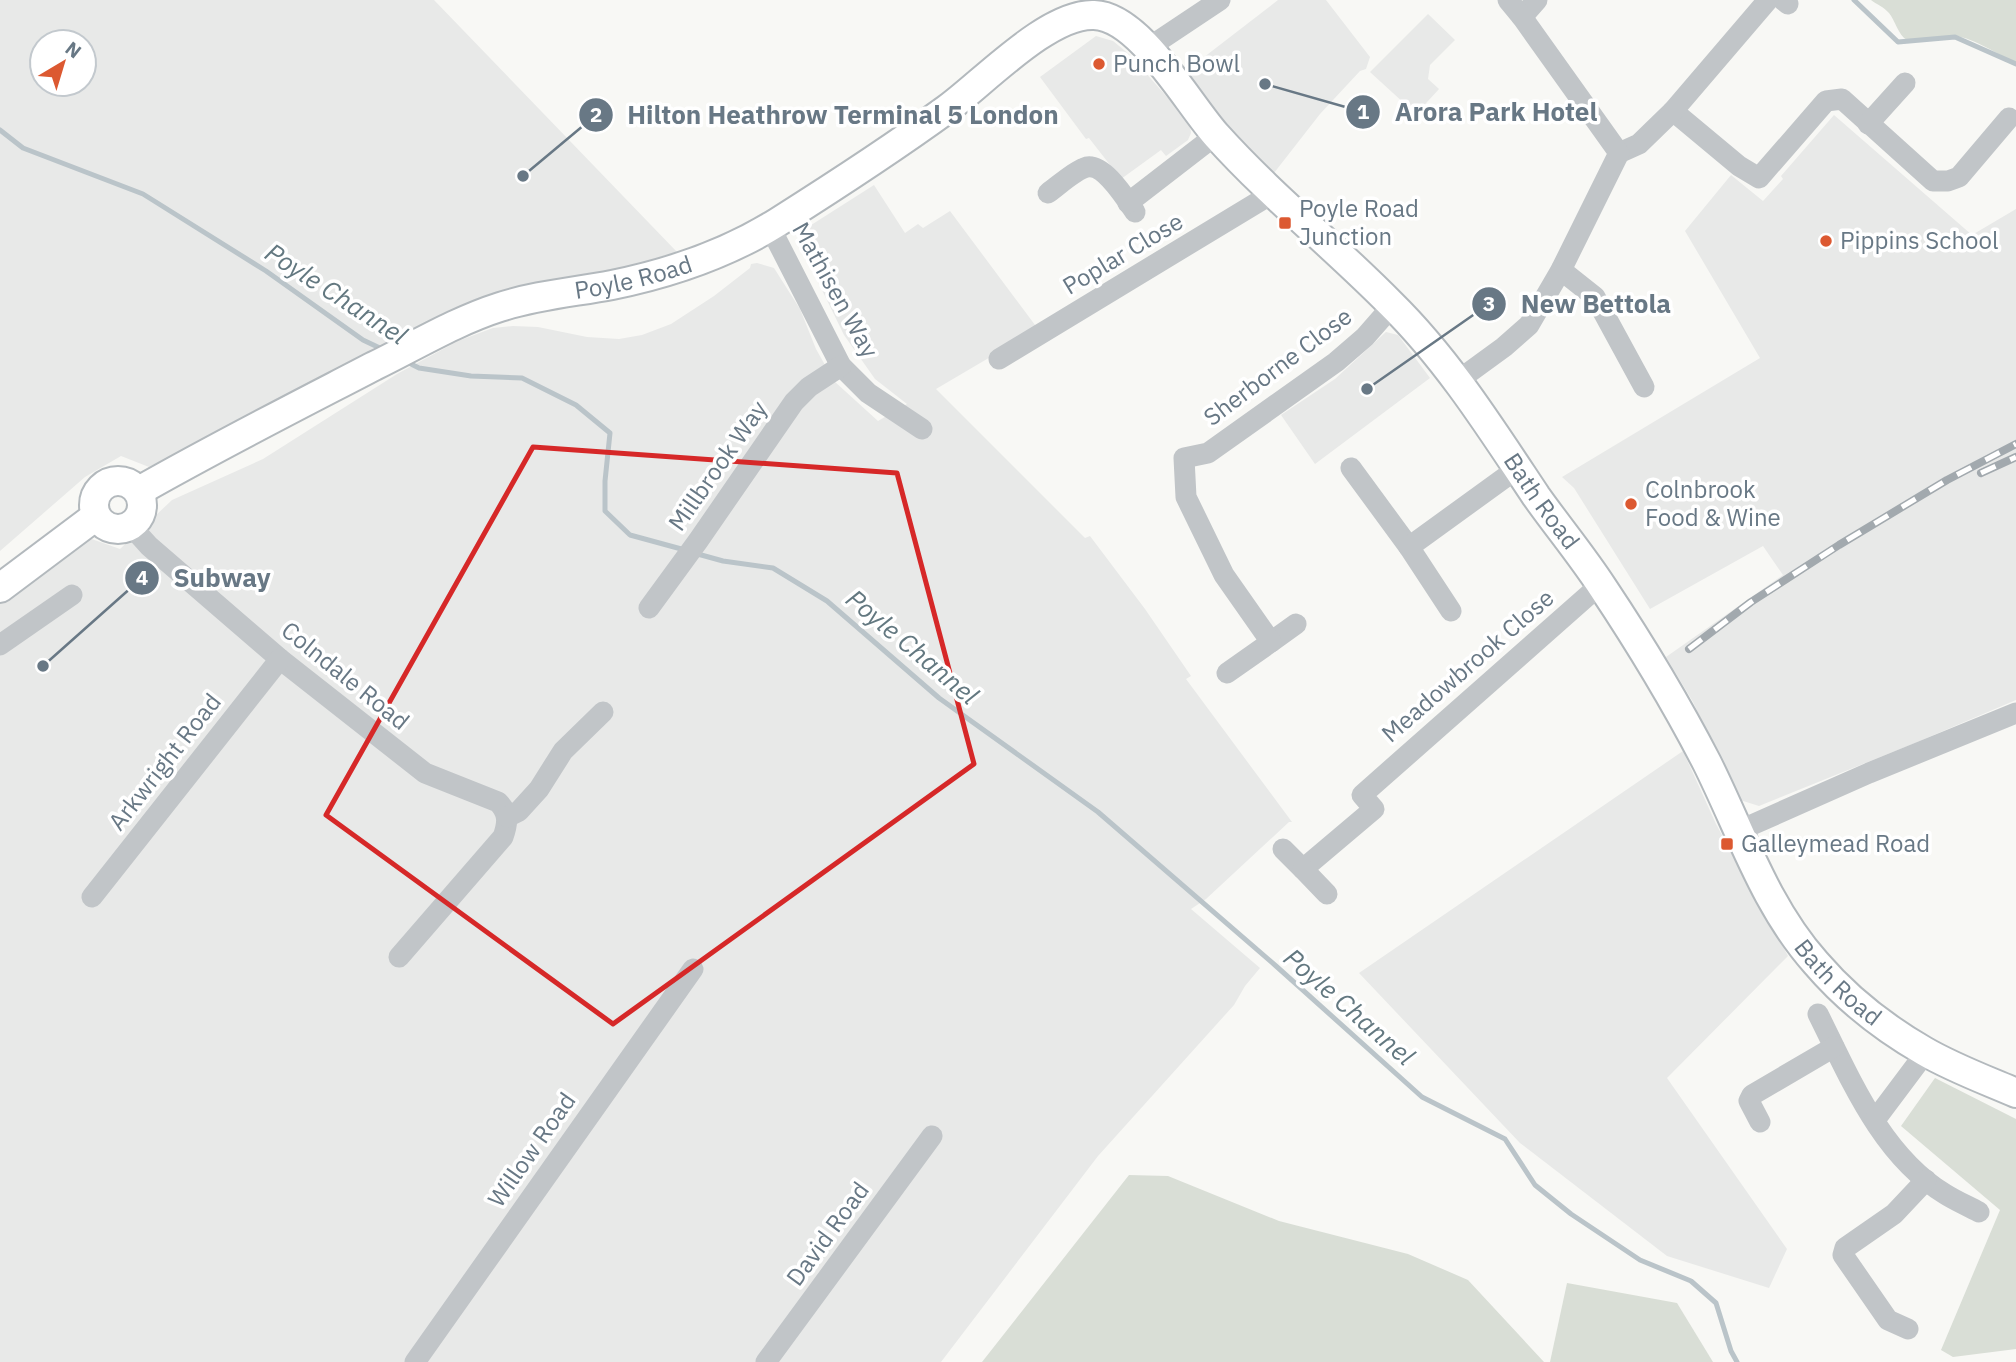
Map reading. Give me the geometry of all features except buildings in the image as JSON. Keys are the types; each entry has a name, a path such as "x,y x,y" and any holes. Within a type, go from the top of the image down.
{"street":[{"path":"1148,48 1220,0"},
{"path":"1508,0 1619,153"},
{"path":"1522,17 1536,0"},
{"path":"1456,382 1504,347 1528,325 1561,270 1619,153 1639,144 1780,1"},
{"name":"Bath Road","path":"1097,7 1131,30 1216,135 1273,193 1393,305 1456,382 1601,584 1671,695 1790,933 1819,967 1860,1007 1926,1052 2016,1093"},
{"name":"Poyle Road","path":"139,491 289,409 450,328 504,306 627,282 687,266 727,249 770,227 947,109 1044,33 1060,23 1087,15 1097,7"},
{"path":"1868,124 1905,83"},
{"path":"1673,111 1739,166 1759,178 1826,101 1842,99 1933,181 1948,181 1959,177 2009,118"},
{"path":"1048,193 1085,167 1093,167 1103,172 1132,207 1216,135"},
{"name":"Poplar Close","path":"999,359 1273,193"},
{"name":"Mathisen Way","path":"770,227 841,366 868,393 922,429"},
{"path":"1561,270 1595,297 1644,387"},
{"name":"Sherborne Close","path":"1271,642 1224,575 1186,497 1184,458 1208,453 1336,362 1365,337 1393,305"},
{"name":"Millbrook Way","path":"649,608 794,402 809,387 841,366"},
{"path":"1351,468 1409,547 1451,611"},
{"path":"1409,547 1518,468"},
{"path":"118,480 139,491 143,506 138,519 131,526 119,529 105,525 96,516 94,500 98,491 107,483 118,480"},
{"path":"0,588 96,516"},
{"name":"Colndale Road","path":"131,526 149,546 280,659 425,772 498,803 507,817"},
{"name":"Meadowbrook Close","path":"1303,869 1374,809 1362,795 1364,783 1601,584"},
{"path":"0,645 72,595"},
{"path":"1227,673 1296,624"},
{"name":"Arkwright Road","path":"92,897 280,659"},
{"path":"399,957 503,836 507,817 519,811 539,789 563,751 603,712"},
{"path":"1738,831 1869,773 2016,713"},
{"path":"1283,849 1327,894"},
{"name":"Willow Road","path":"415,1362 693,969"},
{"name":"Bath Road","path":"1818,1014 1848,1075 1888,1142 1944,1194 1979,1212"},
{"path":"1760,1122 1749,1101 1752,1095 1834,1047"},
{"path":"1875,1120 1926,1052"},
{"name":"David Road","path":"766,1362 932,1136"},
{"path":"1908,1329 1888,1320 1843,1255 1843,1251 1894,1214 1926,1180"}],"highlighted area":[{"path":"533,447 897,473 974,764 613,1024 326,815"}],"shaded area":[{"path":"0,0 434,0 677,252 408,333 149,467 121,456 85,477 0,551"},
{"path":"1278,0 1326,0 1370,57 1366,69 1360,71 1320,114 1274,173 1242,147 1186,71"},
{"path":"1871,0 2016,0 2016,63 1963,37 1950,36 1918,42 1907,40 1901,35 1889,13"},
{"path":"1428,14 1455,40 1430,65 1428,79 1439,89 1416,114 1370,72"},
{"path":"1096,36 1113,41 1130,55 1190,125 1188,140 1166,156 1161,150 1121,179 1089,138 1086,139 1040,77"},
{"path":"1834,115 1972,235 2016,209 2016,700 1759,806 1740,800 1693,702 1666,657 1783,575 1763,546 1650,609 1574,488 1562,477 1760,358 1685,231 1731,175 1763,201"},
{"path":"874,185 905,233 918,224 923,228 950,211 1038,329 936,389 1085,538 1090,536 1191,676 1186,679 1292,822 1206,899 1191,909 1260,968 1234,1005 1098,1156 941,1362 0,1362 0,601 86,537 120,549 172,500 263,459 397,374 458,341 493,328 513,326 538,327 587,337 619,339 642,335 671,324 714,296 750,268 751,264 774,268 800,309 816,349 834,381 878,421 907,404 875,379 844,335 803,251 808,227"},
{"path":"1386,332 1398,335 1430,378 1315,464 1281,415 1335,379"},
{"path":"1683,751 1716,824 1788,956 1667,1078 1787,1249 1769,1288 1667,1256 1520,1143 1359,973"},
{"path":"1935,1078 2016,1119 2016,1349 1953,1357 1941,1350 2000,1210 1901,1126"},
{"path":"1129,1175 1168,1176 1279,1221 1408,1254 1468,1280 1544,1362 982,1362"},
{"path":"1567,1283 1677,1303 1713,1362 1550,1362"}],"waterway":[{"path":"1854,0 1898,42 1955,37 2016,64"},
{"name":"Poyle Channel","path":"0,130 23,148 143,194 266,271 363,340 384,350"},
{"name":"Poyle Channel","path":"405,361 419,368 471,376 522,378 576,405 610,433 605,511 630,535 685,550"},
{"name":"Poyle Channel","path":"694,553 723,561 773,568 827,601 939,698 1098,812 1422,1097 1505,1139 1535,1185 1571,1214 1640,1260 1691,1281 1716,1303 1737,1362"}],"railway":[{"path":"1689,649 1751,602 1839,545 1947,480 2016,444"},
{"path":"1981,473 2016,457"}],"place":[{"name":"Punch Bowl","path":"1099,64"},
{"name":"Arora Park Hotel","path":"1265,84"},
{"name":"Hilton Heathrow Terminal 5 London","path":"523,176"},
{"name":"Poyle Road Junction","path":"1285,223"},
{"name":"Pippins School","path":"1826,241"},
{"name":"New Bettola","path":"1367,389"},
{"name":"Colnbrook Food & Wine","path":"1631,504"},
{"name":"Subway","path":"43,666"},
{"name":"Galleymead Road","path":"1727,844"}]}
